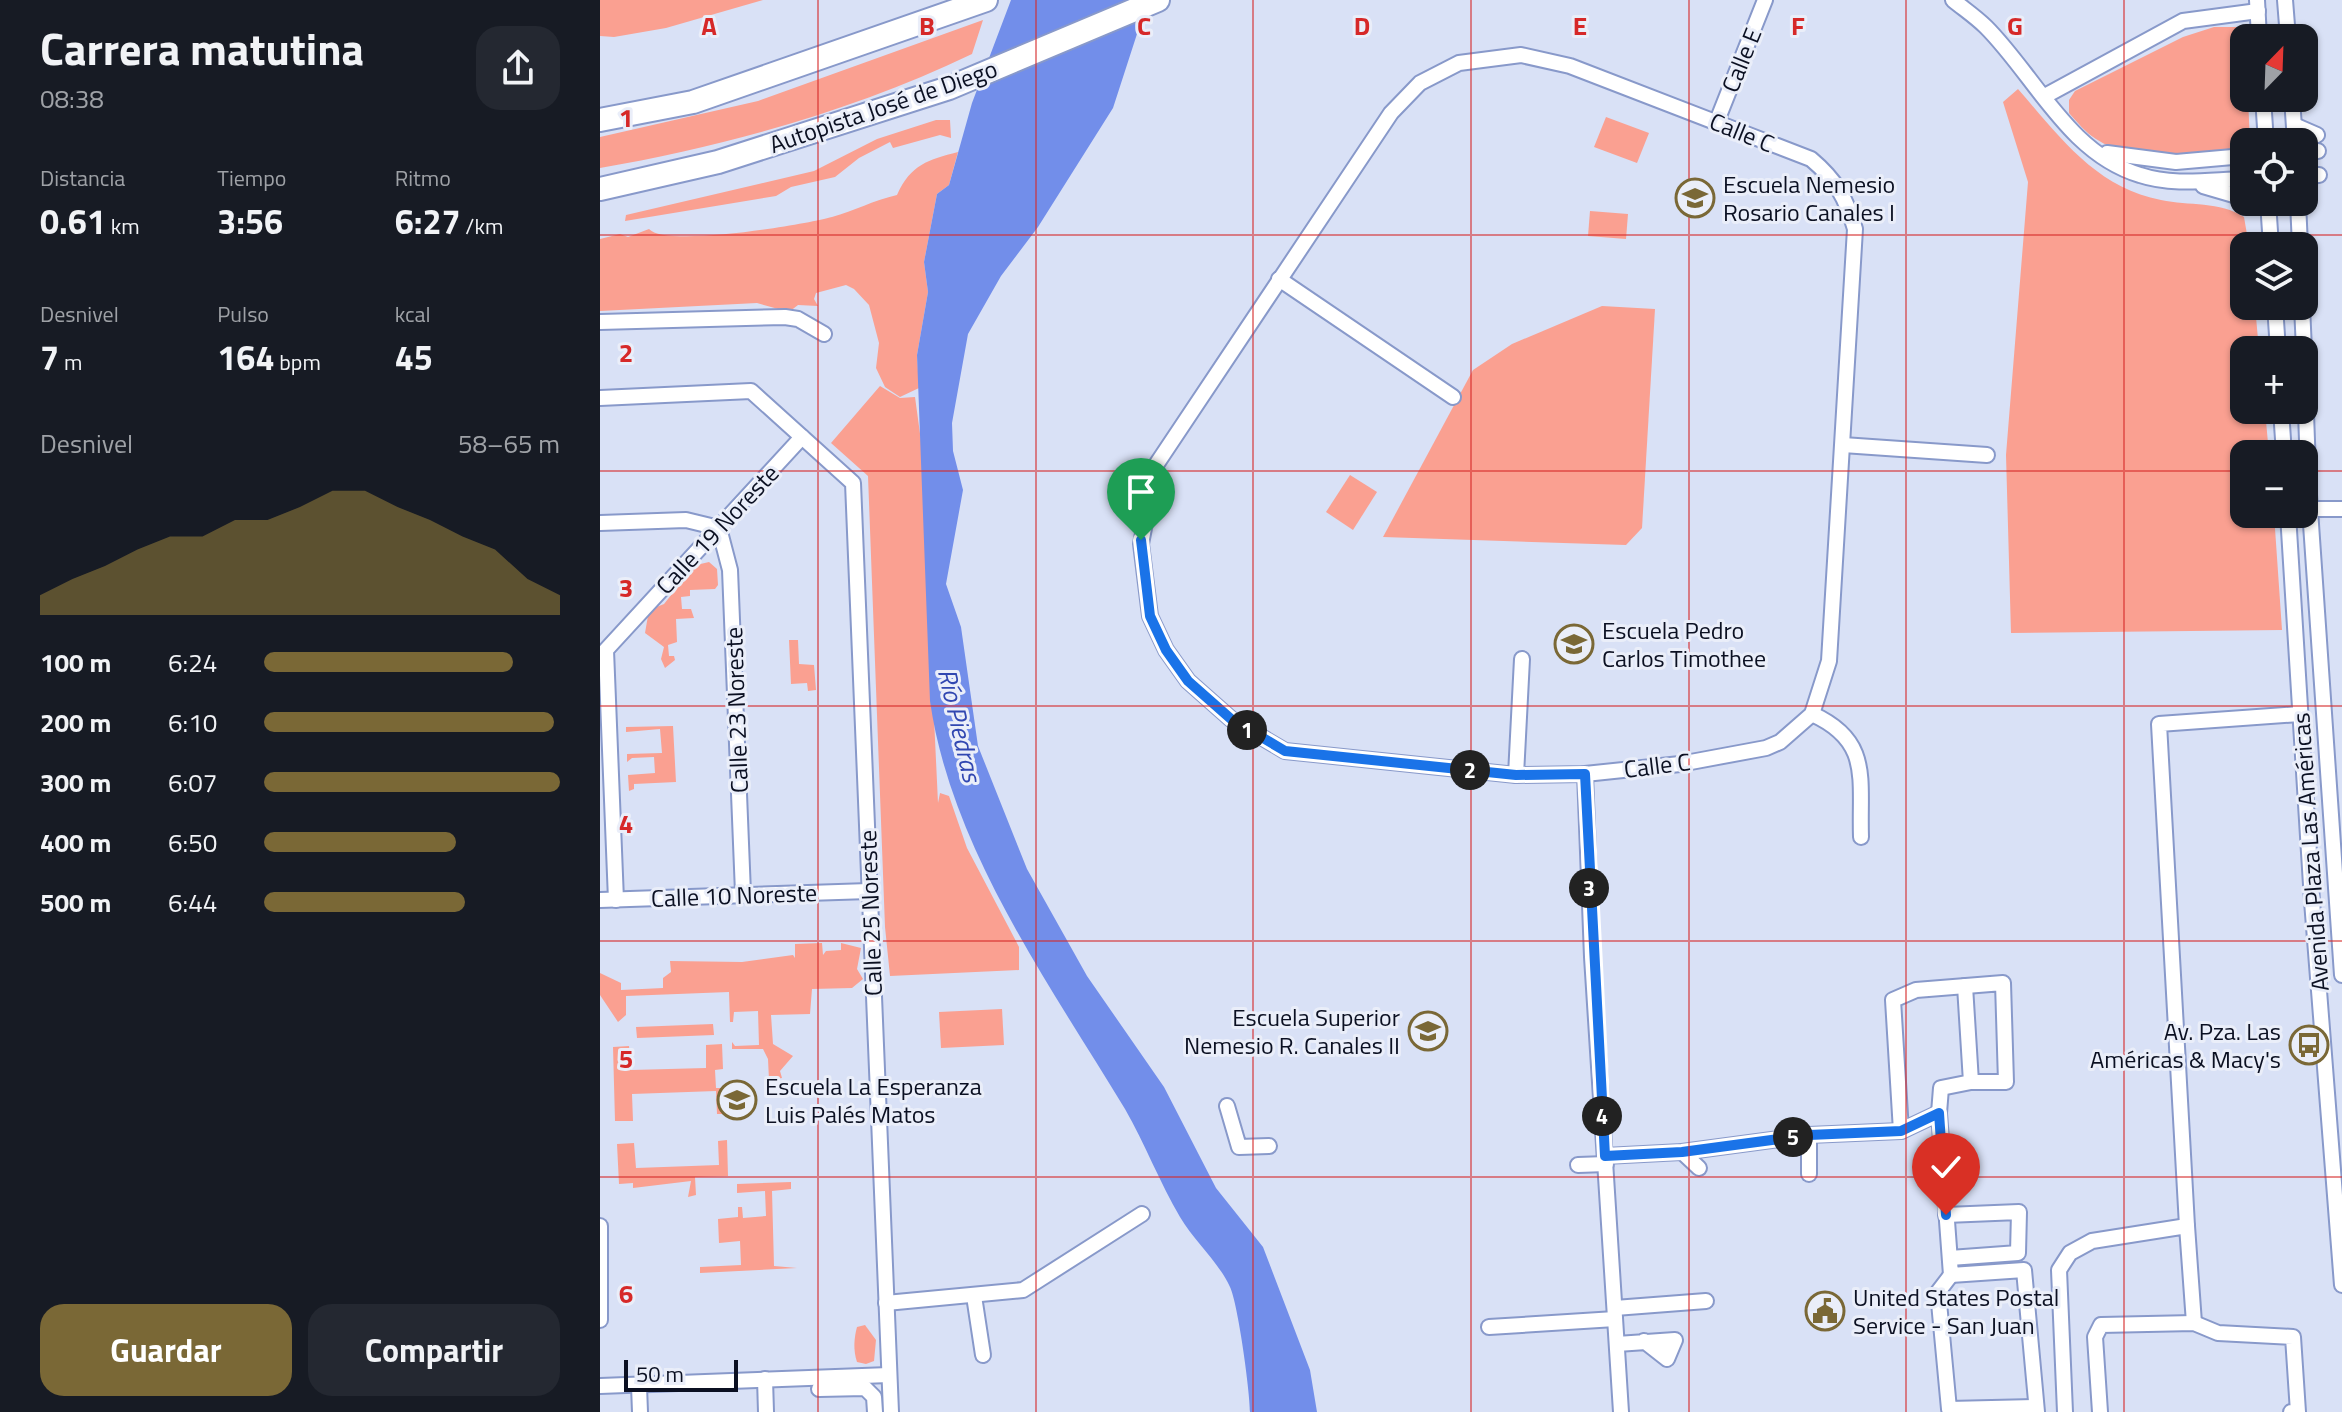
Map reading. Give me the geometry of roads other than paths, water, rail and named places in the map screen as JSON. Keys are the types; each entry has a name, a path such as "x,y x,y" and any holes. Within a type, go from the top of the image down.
{"highway":[{"path":"600,120 693,102 986,0"},
{"name":"Autopista José de Diego","path":"600,189 718,162 949,88 1158,0"}],"street":[{"name":"Calle E","path":"1717,121 1765,0"},
{"path":"1953,0 1986,27 2091,148 2138,175 2183,181 2230,194"},
{"path":"2285,0 2287,24"},
{"path":"2045,96 2183,21 2257,5"},
{"name":"Calle C","path":"1521,55 1546,59 1717,121 1811,159 1834,178 1848,203 1855,229 1829,661 1812,714 1780,742 1766,748 1680,764 1585,774 1516,775 1285,751 1231,719 1188,681 1166,650 1150,616 1141,544 1156,465 1391,113 1420,83 1459,63 1521,55"},
{"path":"2293,112 2294,128"},
{"path":"2294,125 2301,128"},
{"path":"2091,148 2121,158 2176,162 2230,157"},
{"path":"2183,181 2230,179"},
{"path":"2265,216 2270,221"},
{"path":"2269,216 2270,232"},
{"path":"1279,279 1453,397"},
{"path":"600,322 785,317 798,319 824,334"},
{"name":"Calle 25 Noreste","path":"600,398 751,391 853,483 891,1412"},
{"name":"Calle 19 Noreste","path":"616,900 603,650 802,437"},
{"path":"1843,445 1987,455"},
{"path":"2318,509 2342,509"},
{"path":"600,523 686,520 719,528"},
{"name":"Calle 23 Noreste","path":"719,528 730,570 743,893"},
{"name":"Avenida Plaza Las Américas","path":"2289,528 2312,901 2342,1285"},
{"name":"Avenida Plaza Las Américas","path":"2311,528 2342,975"},
{"path":"1516,775 1522,659"},
{"path":"1812,714 1838,726 1857,751 1861,837"},
{"path":"2194,1323 2159,724 2300,714"},
{"path":"1585,774 1621,1412"},
{"name":"Calle 10 Noreste","path":"600,900 869,891"},
{"path":"2312,901 2338,899"},
{"path":"2314,921 2339,919"},
{"path":"1901,1131 1893,1000 1916,990 2003,983 2006,1082 1971,1082 1941,1088 1939,1113 1951,1275 1938,1292 1949,1409 2036,1410 2024,1270 1951,1275"},
{"path":"1965,986 1971,1082"},
{"path":"1227,1106 1239,1147 1269,1146"},
{"path":"1578,1165 1809,1135 1901,1131 1939,1113"},
{"path":"1809,1135 1809,1174"},
{"path":"1682,1152 1699,1168"},
{"path":"1946,1215 2019,1212 2018,1253 1950,1258"},
{"path":"886,1303 1023,1290 1142,1214"},
{"path":"600,1226 600,1320"},
{"path":"2065,1412 2059,1270 2070,1253 2092,1241 2187,1226"},
{"path":"974,1296 983,1355"},
{"path":"1489,1327 1706,1301"},
{"path":"2100,1412 2095,1337 2101,1325 2194,1323 2218,1333 2293,1337 2298,1412 2291,1412"},
{"path":"1617,1344 1644,1341 1675,1340 1667,1359 1644,1341"},
{"path":"600,1386 889,1375"},
{"path":"765,1379 766,1412"},
{"path":"639,1386 640,1412"},
{"path":"819,1389 865,1388 874,1397 875,1412"}],"water":[{"name":"Río Piedras","path":"1011,0 1148,0 1113,108 1038,227 1001,276 968,334 952,423 953,451 963,490 946,584 961,627 978,746 1027,869 1087,976 1164,1087 1216,1188 1263,1247 1310,1370 1317,1412 1250,1412 1243,1348 1230,1287 1180,1217 1125,1109 1007,914 981,862 941,756 930,701 917,355 928,292 924,262 937,194 949,185 972,103"}],"place":[{"name":"Escuela Nemesio Rosario Canales I","path":"1695,198"},
{"name":"Escuela Pedro Carlos Timothee","path":"1574,644"},
{"name":"Escuela Superior Nemesio R. Canales II","path":"1428,1031"},
{"name":"Av. Pza. Las Américas & Macy's","path":"2309,1045"},
{"name":"Escuela La Esperanza Luis Palés Matos","path":"737,1100"},
{"name":"United States Postal Service - San Juan","path":"1825,1311"}]}
